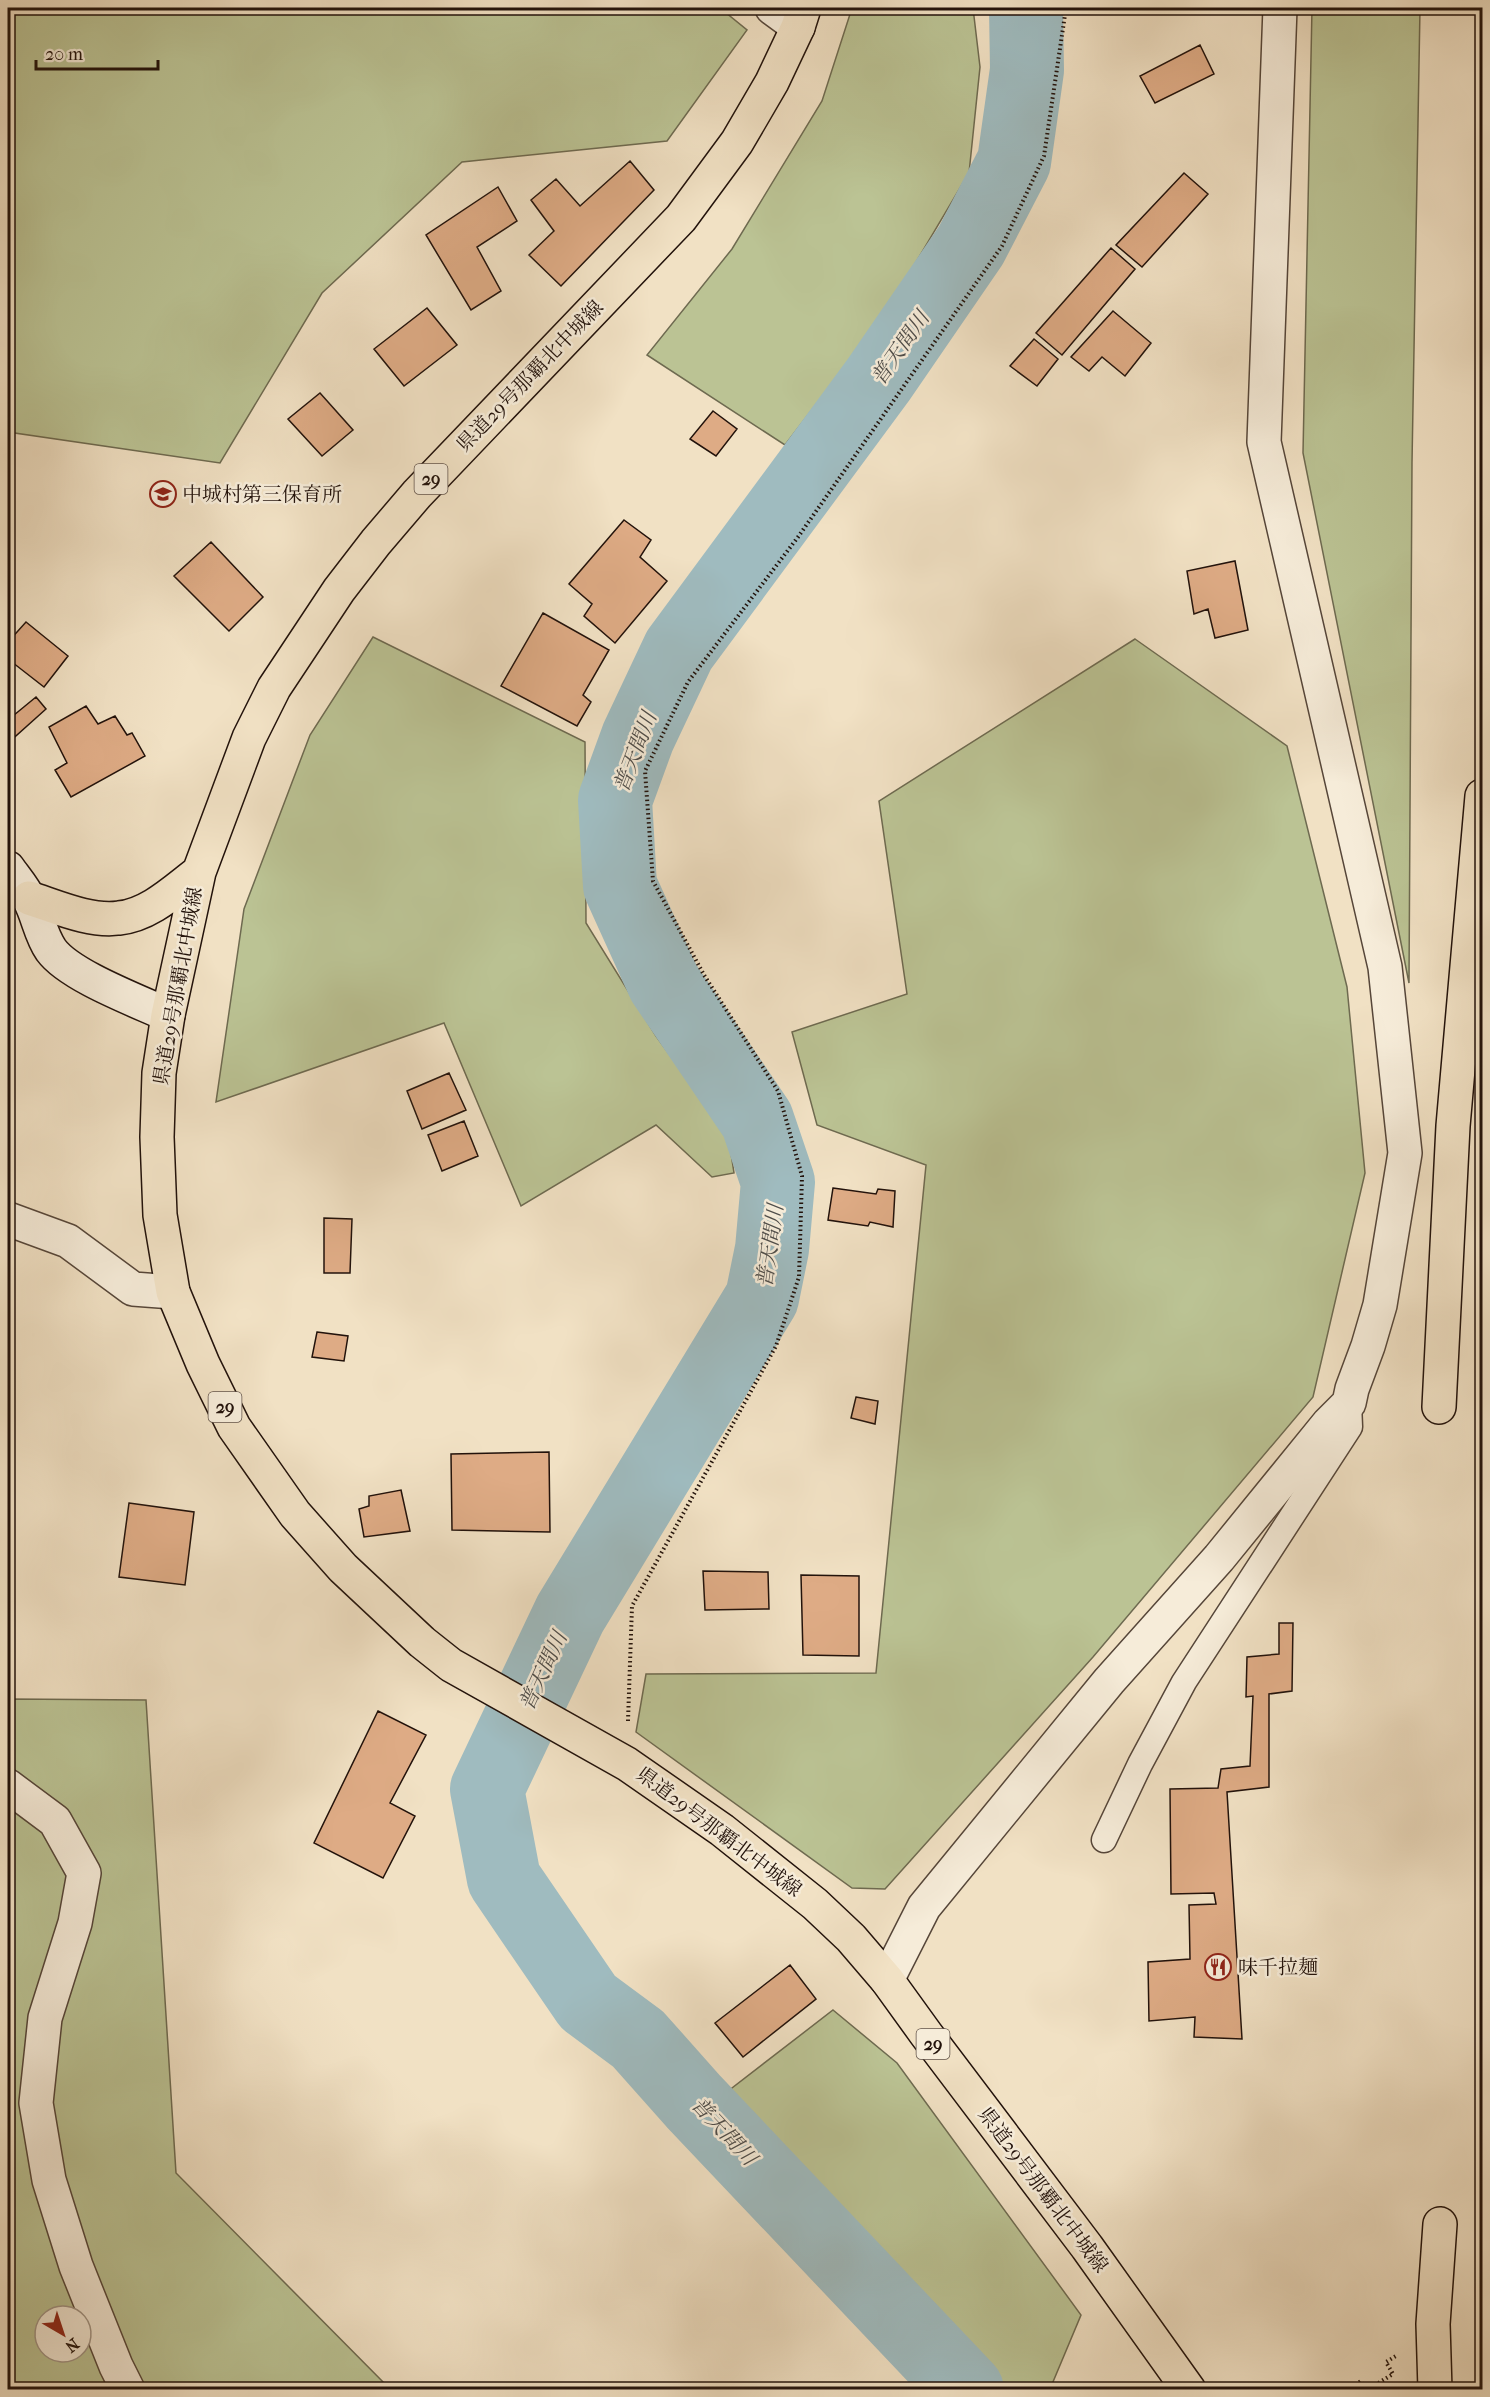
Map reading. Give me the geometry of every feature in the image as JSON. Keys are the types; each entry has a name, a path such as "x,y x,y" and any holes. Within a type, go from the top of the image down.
{"main road":[{"name":"県道29号那覇北中城線","path":"801,17 772,82 737,142 681,218 417,494 339,590 274,688 249,738 199,872 168,1015 159,1073 157,1137 160,1215 173,1292 203,1364 234,1427 295,1514 343,1568 422,1642 452,1665 622,1761 722,1830 815,1904 852,1938 887,1980 1087,2247 1189,2390"},
{"path":"1439,1407 1453,1126 1482,796"},
{"path":"29,898 75,913 107,919 122,918 159,902 199,872"},
{"path":"1435,2390 1433,2324 1440,2224"}],"street":[{"path":"772,8 801,17"},
{"path":"887,1980 924,1907 1108,1681 1219,1558 1328,1424 1349,1403 1380,1305 1405,1153 1385,967 1264,442 1280,8"},
{"path":"8,868 29,898 40,930 52,951 70,966 168,1015"},
{"path":"8,1219 68,1241 133,1289 173,1292"},
{"path":"8,1786 55,1821 84,1873 75,1923 45,2018 36,2103 49,2180 76,2266 128,2390"}],"lane":[{"path":"1104,1840 1140,1764 1184,1682 1350,1427 1349,1403"}],"path":[{"path":"622,1761 632,1606 776,1346 799,1277 802,1176 778,1091 704,975 653,880 645,771 688,682 798,537 1002,246 1044,156 1066,8"},
{"path":"1348,2390 1360,2381 1367,2390 1393,2374 1386,2362 1404,2352"}],"green space":[{"path":"8,8 720,8 747,30 667,141 462,162 322,293 220,463 8,432"},
{"path":"852,8 973,8 980,67 969,173 884,316 785,445 647,355 732,249 822,101"},
{"path":"1312,8 1420,8 1412,463 1409,983 1303,453"},
{"path":"373,637 585,742 586,923 656,1036 728,1134 734,1173 712,1177 656,1125 521,1206 444,1023 216,1102 244,909 310,735"},
{"path":"1135,639 1287,746 1347,987 1365,1173 1313,1397 1093,1657 885,1889 852,1888 636,1732 646,1674 876,1673 926,1165 817,1125 792,1032 907,994 879,801"},
{"path":"8,1699 146,1700 176,2173 390,2389 8,2390"},
{"path":"833,2010 897,2063 1081,2315 1050,2389 996,2389 901,2293 719,2098"}],"building":[{"path":"1200,45 1214,74 1155,103 1140,76"},
{"path":"630,161 654,190 561,286 529,255 554,231 531,200 556,179 580,206"},
{"path":"1184,173 1208,194 1142,267 1116,245"},
{"path":"498,187 517,221 477,247 501,291 471,310 426,235"},
{"path":"1111,248 1135,269 1062,355 1036,333"},
{"path":"427,308 457,345 404,386 374,349"},
{"path":"1113,311 1151,343 1125,376 1102,357 1089,371 1071,357"},
{"path":"1034,339 1058,359 1037,386 1010,366"},
{"path":"320,393 353,430 322,456 288,419"},
{"path":"713,411 737,429 716,456 690,439"},
{"path":"624,520 651,540 640,557 667,581 615,643 584,616 592,604 569,584"},
{"path":"211,542 263,597 229,631 174,576"},
{"path":"1235,561 1248,630 1215,638 1208,609 1194,614 1187,571"},
{"path":"543,613 609,650 583,695 591,702 577,726 501,686"},
{"path":"26,622 68,656 44,687 8,659 8,642"},
{"path":"36,697 46,709 8,743 8,720"},
{"path":"86,706 98,724 115,716 127,735 132,733 145,756 71,797 55,770 67,763 49,727"},
{"path":"449,1073 466,1110 422,1129 407,1091"},
{"path":"464,1121 478,1156 442,1171 428,1135"},
{"path":"833,1188 876,1194 878,1189 895,1191 893,1227 870,1222 868,1226 828,1220"},
{"path":"324,1218 352,1219 350,1273 324,1273"},
{"path":"317,1332 348,1336 344,1361 312,1357"},
{"path":"856,1397 878,1401 875,1424 851,1418"},
{"path":"549,1452 550,1532 452,1530 451,1454"},
{"path":"401,1490 410,1531 364,1537 359,1509 369,1506 369,1496"},
{"path":"129,1503 194,1512 185,1585 119,1577"},
{"path":"703,1571 768,1572 769,1609 705,1610"},
{"path":"801,1575 859,1576 859,1656 803,1655"},
{"path":"1279,1623 1293,1623 1292,1691 1269,1694 1269,1787 1227,1792 1242,2039 1194,2037 1195,2017 1149,2021 1148,1962 1190,1959 1189,1905 1216,1904 1214,1893 1171,1894 1170,1789 1218,1788 1221,1769 1250,1766 1253,1696 1246,1697 1247,1657 1279,1654"},
{"path":"378,1711 426,1735 390,1803 415,1816 383,1878 314,1843"},
{"path":"790,1965 816,1999 743,2057 715,2023"}],"waterway":[{"name":"普天間川","path":"967,2390 694,2102 638,2039 588,2002 504,1879 487,1789 570,1614 762,1298 772,1249 778,1182 757,1120 664,983 620,886 615,800 638,737 679,650 879,379 971,245 1014,162 1027,70 1026,8"}],"place":[{"name":"中城村第三保育所","path":"163,494"},
{"name":"味千拉麺","path":"1218,1967"}]}
